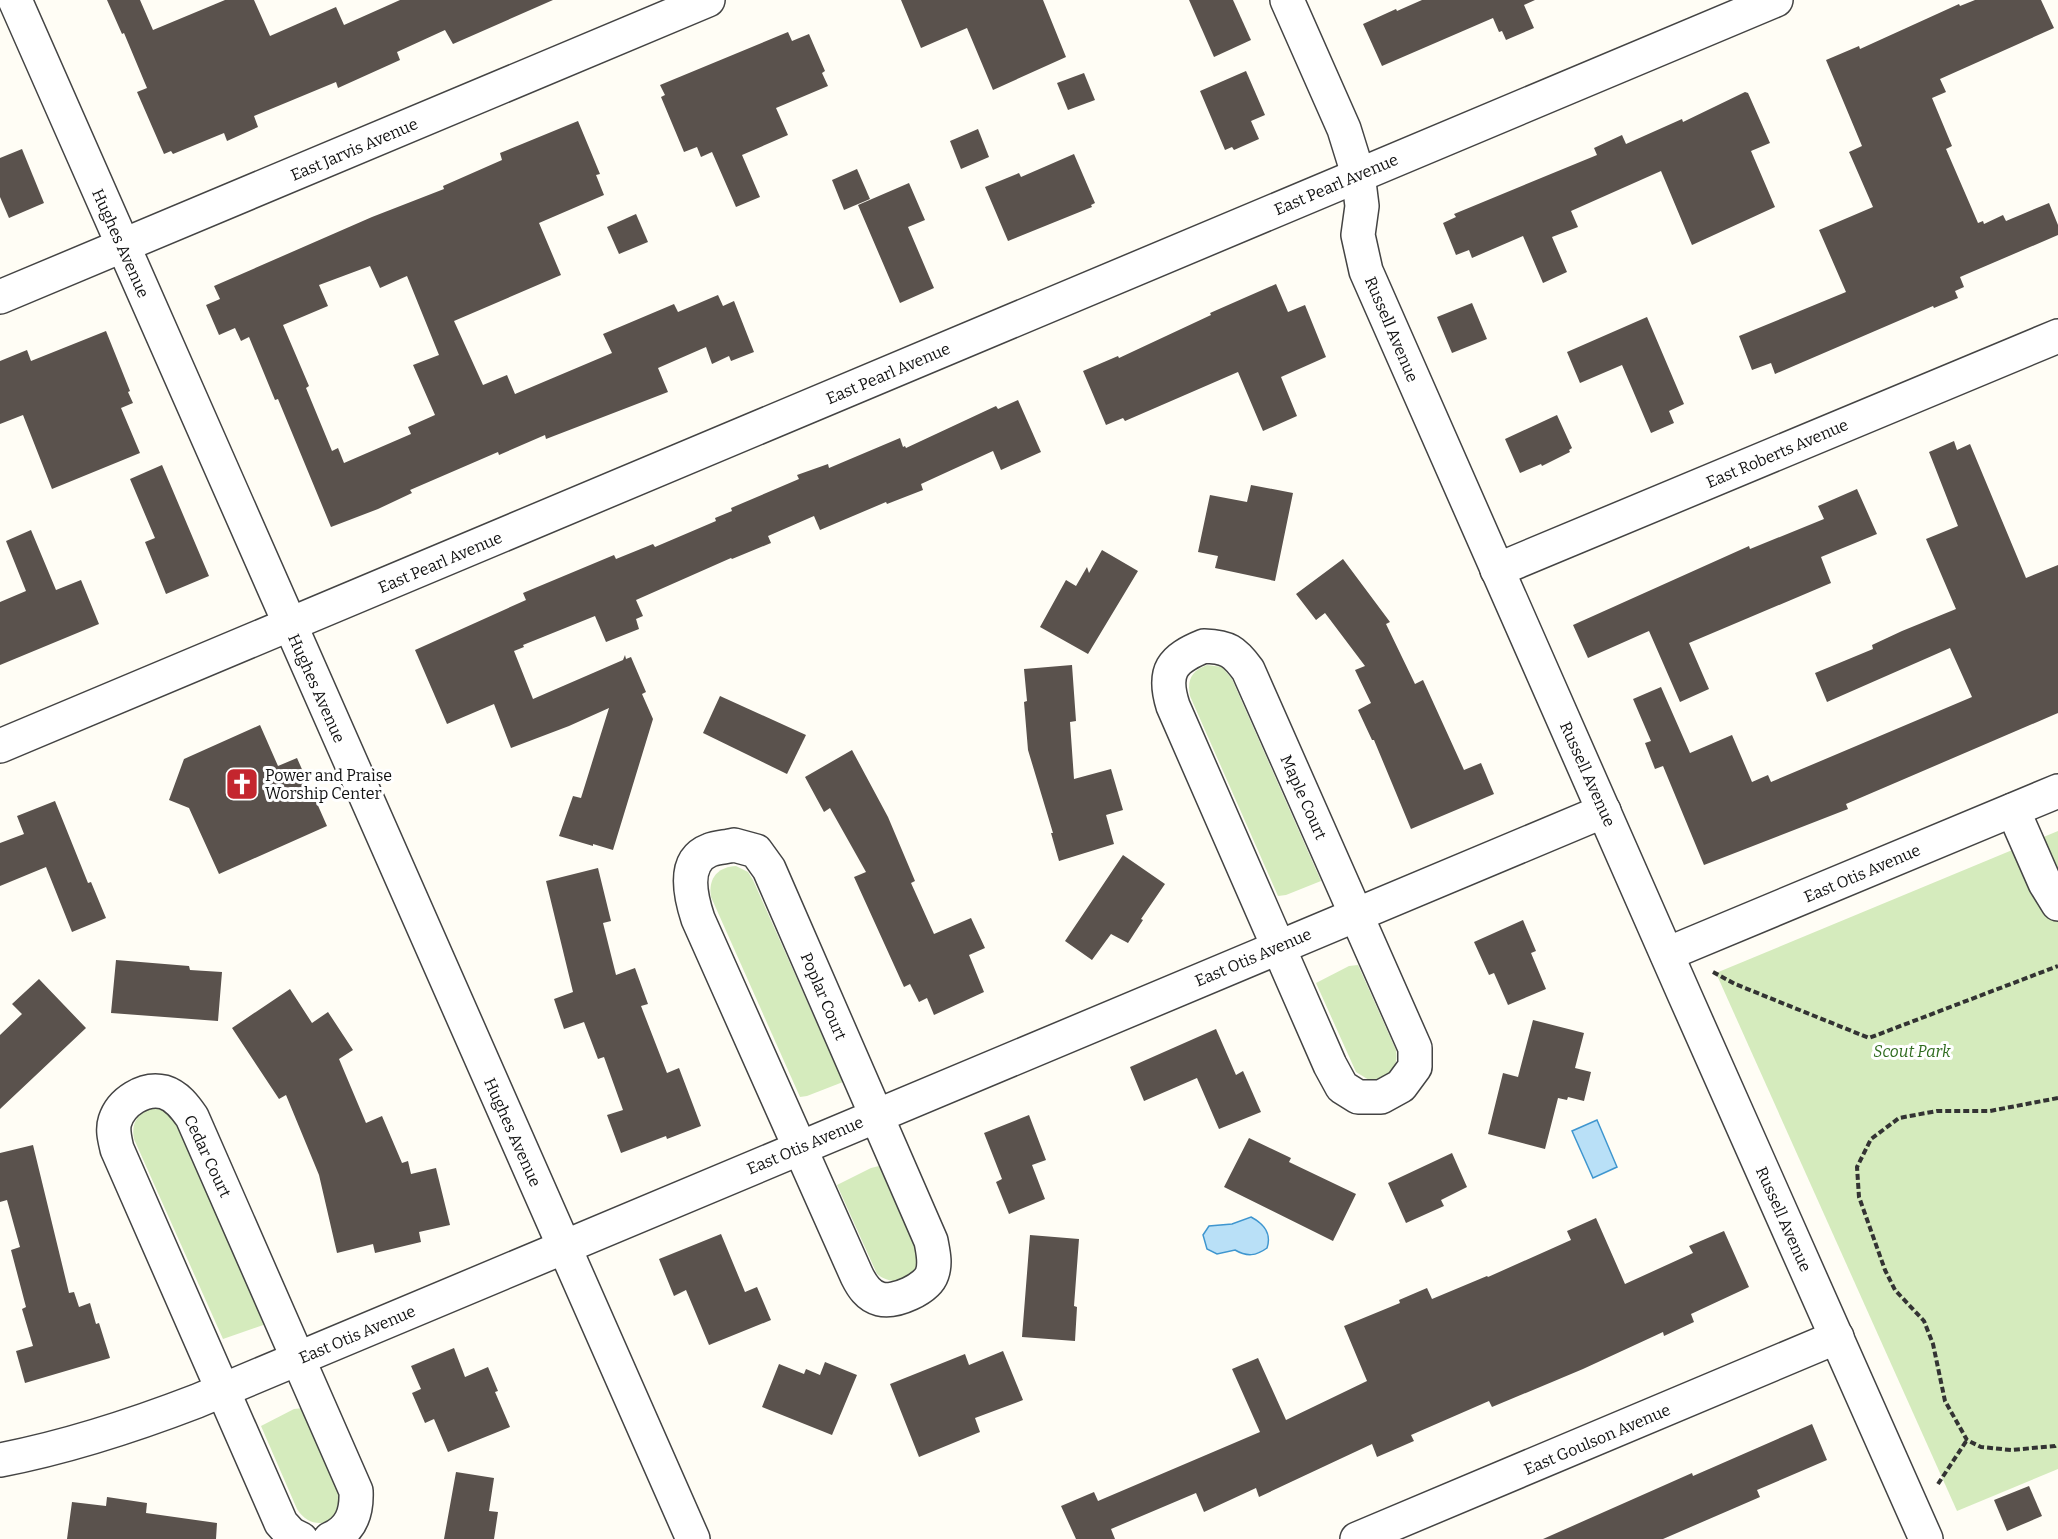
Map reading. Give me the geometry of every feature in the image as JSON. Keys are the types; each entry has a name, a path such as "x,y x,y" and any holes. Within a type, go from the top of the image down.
{"street":[{"name":"Hughes Avenue","path":"15,0 693,1539"},
{"name":"East Jarvis Avenue","path":"0,297 708,0"},
{"name":"Russell Avenue","path":"1287,0 1344,129 1358,174 1362,206 1358,235 1366,271 1926,1539"},
{"name":"East Pearl Avenue","path":"0,746 1776,0"},
{"name":"East Roberts Avenue","path":"1497,570 2058,336"},
{"name":"Maple Court","path":"1204,646 1224,647 1237,655 1248,670 1414,1048 1415,1067 1401,1086 1381,1097 1358,1097 1342,1086 1330,1065 1279,946 1168,691 1168,673 1175,662 1186,653 1204,646"},
{"name":"East Otis Avenue","path":"1667,954 2058,791"},
{"path":"2013,810 2045,883 2058,904"},
{"name":"East Otis Avenue","path":"0,1460 74,1444 122,1429 222,1391 1604,811"},
{"name":"Poplar Court","path":"734,845 756,850 769,869 931,1241 934,1261 932,1276 919,1289 901,1298 880,1299 864,1290 800,1147 691,900 689,880 696,861 709,850 734,845"},
{"name":"Cedar Court","path":"301,1539 291,1534 281,1523 117,1149 114,1136 115,1122 120,1109 133,1098 150,1092 163,1092 176,1098 192,1117 356,1491 356,1506 352,1519 344,1531 330,1539"},
{"name":"East Goulson Avenue","path":"1357,1539 1837,1337"}],"path":[{"path":"1712,972 1735,984 1869,1038 2058,966"},
{"path":"2058,1098 1990,1111 1937,1111 1899,1118 1871,1140 1857,1167 1859,1197 1886,1270 1895,1290 1924,1321 1933,1344 1945,1401 1966,1440 1981,1447 2011,1450 2058,1444"},
{"path":"1936,1486 1966,1440"}],"green space":[{"path":"1207,665 1222,667 1232,679 1321,881 1278,896 1190,696 1191,677 1197,670"},
{"name":"Scout Park","path":"2058,831 2058,1469 1957,1511 1716,973"},
{"path":"736,866 748,872 753,880 843,1082 800,1097 711,897 711,885 715,875 724,869"},
{"path":"1358,965 1396,1050 1394,1067 1383,1079 1369,1080 1356,1072 1316,983 1349,966"},
{"path":"152,1108 166,1110 176,1122 266,1324 223,1339 134,1139 133,1128 136,1120 142,1113"},
{"path":"879,1166 917,1252 915,1268 911,1274 900,1281 885,1279 877,1274 837,1185"},
{"path":"303,1408 340,1494 341,1504 338,1512 327,1522 311,1522 297,1509 261,1426 294,1409"}],"water":[{"path":"1597,1120 1617,1167 1593,1178 1572,1131"},
{"path":"1251,1217 1268,1233 1267,1248 1251,1255 1235,1250 1217,1254 1207,1249 1203,1235 1209,1226 1232,1224"}],"building":[{"path":"107,0 140,0 153,30 225,0 254,0 270,36 336,7 344,25 400,0 553,0 453,44 445,30 397,52 400,60 338,88 336,82 254,116 258,127 227,141 224,133 173,154 171,151 164,154 137,92 147,88 124,33 122,34"},
{"path":"901,0 1043,0 1066,57 993,90 967,28 921,48"},
{"path":"1189,0 1233,0 1251,40 1214,57"},
{"path":"1422,0 1535,0 1524,5 1534,28 1506,40 1502,31 1499,32 1493,18 1382,66 1363,24"},
{"path":"1975,0 2041,0 2054,28 1940,79 1946,92 1932,98 1952,146 1946,149 1978,223 1983,221 1984,224 2003,215 2006,221 2049,203 2058,225 2058,235 1960,277 1964,287 1955,291 1958,298 1934,308 1933,306 1775,374 1771,363 1752,370 1739,336 1846,292 1819,230 1873,207 1849,152 1862,146 1826,60 1859,46 1860,49 1959,4 1960,6"},
{"path":"788,32 792,41 809,34 825,71 822,73 828,86 776,108 788,135 742,155 760,197 736,207 712,152 701,157 697,147 684,152 661,97 665,95 660,85"},
{"path":"1246,71 1265,115 1251,121 1259,139 1234,150 1232,147 1225,150 1200,91"},
{"path":"1084,73 1095,100 1068,110 1057,83"},
{"path":"1745,92 1748,93 1770,143 1751,151 1775,207 1692,245 1661,171 1571,211 1578,227 1552,237 1567,272 1543,283 1523,236 1472,258 1469,250 1456,255 1443,223 1456,217 1454,214 1597,155 1594,148 1622,135 1626,144 1682,119 1683,122"},
{"path":"578,121 600,174 596,175 604,195 539,223 561,275 454,321 483,385 507,375 515,394 612,353 603,334 674,304 678,312 718,295 723,306 734,301 754,352 731,361 729,356 712,364 706,347 658,368 668,392 546,439 545,435 499,455 498,452 410,490 412,493 378,509 331,527 278,399 275,400 249,337 241,341 235,328 219,335 206,305 220,299 214,286 372,217 444,189 443,186 502,160 500,153","holes":["370,266 380,288 407,276 439,355 413,365 435,415 408,427 411,434 344,463 338,448 332,451 306,388 309,386 283,325 328,306 319,285"]},
{"path":"978,129 989,157 961,169 950,141"},
{"path":"22,149 44,203 9,218 0,197 0,158"},
{"path":"1074,154 1095,203 1091,205 1092,207 1008,241 985,187 1019,173 1021,177"},
{"path":"857,169 870,199 844,210 832,180"},
{"path":"909,183 925,220 908,227 934,288 900,303 858,205"},
{"path":"636,214 648,242 619,254 607,227"},
{"path":"1276,284 1288,312 1305,305 1326,357 1281,377 1297,416 1263,431 1238,372 1125,421 1123,418 1106,425 1083,371 1118,356 1119,358 1211,315 1210,313"},
{"path":"1472,303 1487,339 1452,353 1437,317"},
{"path":"1647,317 1684,404 1669,411 1674,423 1651,433 1622,365 1580,383 1567,352"},
{"path":"106,331 130,391 128,392 133,403 121,408 140,453 52,489 23,415 0,424 0,361 27,350 31,361"},
{"path":"1018,400 1041,452 1001,470 993,451 921,484 923,490 887,504 886,502 820,530 814,516 768,536 771,543 636,600 643,616 636,619 639,629 606,642 595,616 523,645 524,647 514,651 533,699 623,660 625,655 626,659 631,657 646,692 642,694 653,719 613,850 559,836 573,796 581,798 609,708 511,748 494,704 447,724 415,650 526,600 523,593 614,555 616,559 653,544 655,547 716,521 715,518 732,511 731,508 799,479 797,475 828,464 829,468 900,438 903,447 906,448 996,406 998,409"},
{"path":"1557,415 1572,448 1570,452 1542,466 1541,464 1520,473 1505,439"},
{"path":"1954,441 1957,450 1970,444 2026,578 2058,565 2058,713 1846,804 1848,809 1704,865 1663,766 1655,769 1645,743 1651,741 1633,699 1661,687 1690,753 1732,735 1752,782 1768,775 1771,782 1972,697 1950,648 1827,702 1815,673 1873,649 1872,645 1902,631 1956,609 1926,539 1958,526 1929,452"},
{"path":"162,465 209,576 166,594 145,542 155,538 130,479"},
{"path":"1251,485 1293,493 1275,581 1215,568 1218,556 1198,552 1210,495 1247,502"},
{"path":"1857,489 1877,534 1821,557 1831,583 1689,643 1709,689 1680,702 1649,631 1588,658 1573,625 1749,546 1750,549 1824,519 1818,506"},
{"path":"31,530 56,590 81,580 99,624 0,665 0,602 26,591 6,541"},
{"path":"1102,550 1138,571 1088,654 1040,627 1066,580 1076,586 1087,567 1089,573"},
{"path":"1343,559 1390,622 1386,624 1415,684 1423,680 1464,770 1481,763 1494,794 1411,829 1374,740 1358,710 1371,703 1355,670 1365,666 1325,613 1316,620 1296,594"},
{"path":"1072,665 1076,721 1070,722 1074,779 1111,769 1123,810 1106,815 1114,844 1059,861 1028,750 1024,669"},
{"path":"720,696 806,735 787,774 703,733"},
{"name":"Power and Praise Worship Center","path":"260,725 278,766 297,758 327,826 219,874 189,808 169,800 184,759"},
{"path":"852,750 888,817 915,881 911,883 934,934 971,918 985,948 969,955 984,992 934,1015 927,998 919,1002 910,984 904,987 854,877 866,872 830,808 824,812 805,777"},
{"path":"55,801 88,883 91,882 106,918 72,932 46,867 0,886 0,843 24,834 17,816"},
{"path":"1123,855 1165,884 1128,943 1111,934 1092,960 1065,941"},
{"path":"598,868 611,921 603,923 616,975 635,968 648,1004 641,1006 667,1073 679,1068 701,1126 621,1153 607,1115 623,1110 604,1057 598,1059 584,1022 564,1029 554,999 573,992 546,881"},
{"path":"1523,920 1536,951 1531,953 1546,989 1508,1005 1494,973 1489,975 1474,942"},
{"path":"116,960 189,966 190,970 222,972 218,1021 111,1013"},
{"path":"39,979 86,1028 0,1109 0,1035 22,1014 12,1004"},
{"path":"290,989 312,1023 328,1012 353,1050 339,1059 366,1123 382,1116 402,1163 408,1161 411,1174 436,1168 450,1225 419,1232 421,1242 375,1253 373,1244 337,1253 319,1175 286,1095 279,1099 232,1028"},
{"path":"1533,1020 1584,1033 1575,1068 1591,1072 1584,1101 1568,1097 1567,1100 1558,1098 1545,1149 1488,1134 1503,1073 1518,1077"},
{"path":"1216,1029 1236,1075 1243,1071 1261,1112 1219,1129 1197,1078 1144,1101 1130,1067"},
{"path":"1029,1115 1046,1160 1032,1165 1045,1199 1009,1214 996,1182 1002,1179 984,1133"},
{"path":"1249,1138 1291,1158 1289,1162 1356,1194 1333,1241 1224,1187"},
{"path":"33,1145 69,1293 74,1292 79,1307 90,1303 110,1358 25,1383 16,1351 33,1346 22,1309 26,1307 11,1250 20,1247 7,1200 0,1202 0,1153"},
{"path":"1452,1153 1467,1187 1441,1200 1444,1206 1406,1223 1388,1183"},
{"path":"1596,1218 1625,1284 1693,1253 1689,1246 1724,1231 1749,1287 1691,1314 1694,1322 1664,1336 1663,1332 1492,1407 1489,1401 1411,1435 1414,1441 1377,1457 1372,1444 1259,1497 1256,1488 1204,1512 1196,1493 1111,1529 1115,1539 1076,1539 1061,1506 1094,1492 1098,1501 1260,1432 1232,1369 1258,1358 1286,1420 1367,1381 1344,1326 1400,1303 1399,1300 1427,1288 1432,1299 1488,1277 1571,1240 1567,1231"},
{"path":"721,1234 745,1292 757,1287 771,1320 709,1345 686,1290 674,1296 659,1259"},
{"path":"1030,1235 1079,1239 1074,1306 1077,1307 1075,1341 1022,1337"},
{"path":"454,1348 465,1377 488,1367 498,1391 495,1392 510,1427 448,1452 434,1419 425,1423 412,1393 421,1389 411,1366"},
{"path":"1003,1351 1023,1400 975,1418 980,1432 919,1457 890,1384 965,1354 969,1365"},
{"path":"825,1362 857,1375 832,1435 762,1407 779,1364 804,1374 806,1369 820,1375"},
{"path":"1812,1424 1827,1460 1757,1490 1760,1497 1663,1539 1543,1539 1692,1473 1693,1476"},
{"path":"456,1472 494,1478 489,1511 498,1512 494,1539 444,1539"},
{"path":"2029,1486 2042,1516 2007,1531 1994,1500"},
{"path":"107,1497 147,1503 146,1513 217,1523 216,1539 67,1539 72,1502 106,1506"}],"place":[{"name":"Power and Praise Worship Center","path":"242,784"}]}
